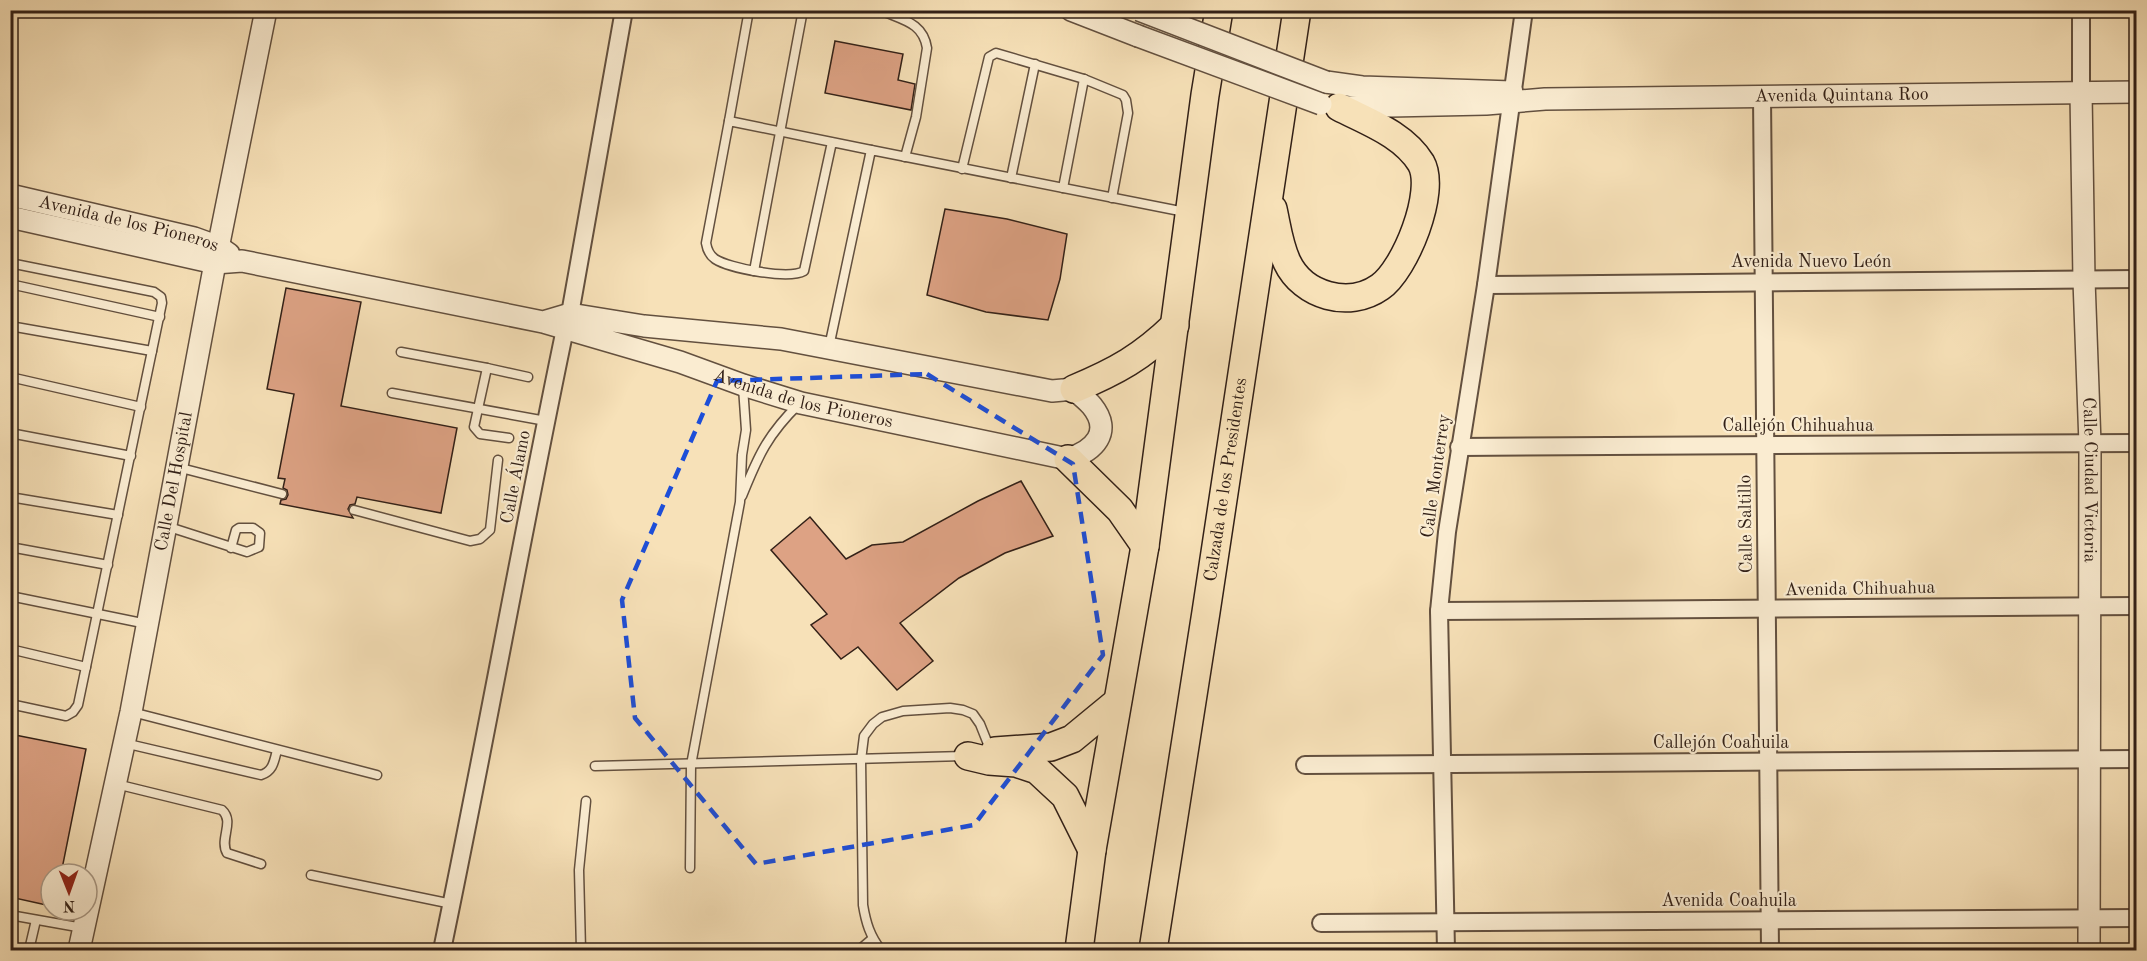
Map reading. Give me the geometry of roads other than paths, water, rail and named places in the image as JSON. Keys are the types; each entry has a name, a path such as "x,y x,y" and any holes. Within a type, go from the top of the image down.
{"highway":[{"path":"1079,951 1092,850 1144,546 1205,95 1219,10"},
{"name":"Calzada de los Presidentes","path":"1153,951 1297,10"},
{"path":"1270,189 1280,243 1288,264 1304,284 1320,294 1343,298 1364,295 1381,287 1393,274 1410,246 1421,214 1425,183 1422,165 1398,138 1330,106"},
{"path":"1074,390 1129,363 1150,349 1175,325"},
{"path":"1068,459 1120,510 1144,546"},
{"path":"979,754 1051,747 1072,739 1117,702"},
{"path":"979,754 989,761 1016,763 1037,770 1065,796 1092,850"}],"street":[{"name":"Calle Del Hospital","path":"79,951 131,712 217,255 266,10"},
{"name":"Calle Álamo","path":"442,951 546,421 568,321 624,10"},
{"path":"1071,10 1330,106"},
{"name":"Avenida Quintana Roo","path":"1139,10 1326,82 1362,87 1545,99 2136,92"},
{"name":"Calle Monterrey","path":"1446,951 1439,611 1447,532 1486,285 1524,10"},
{"name":"Calle Ciudad Victoria","path":"2081,10 2084,280 2090,444 2089,951"},
{"name":"Avenida Quintana Roo","path":"1330,106 1511,97"},
{"name":"Calle Saltillo","path":"1762,97 1770,951"},
{"name":"Avenida de los Pioneros","path":"10,195 194,238 217,255"},
{"name":"Avenida de los Pioneros","path":"10,216 217,255 543,322 568,321 781,339 1052,391 1074,390"},
{"name":"Avenida Nuevo León","path":"1486,285 2136,279"},
{"name":"Avenida de los Pioneros","path":"568,321 743,385 801,403 1068,459"},
{"path":"680,362 677,346 687,331"},
{"path":"1068,459 1092,448 1099,438 1101,426 1092,405 1074,390"},
{"name":"Callejón Chihuahua","path":"1460,447 2136,443"},
{"name":"Avenida Chihuahua","path":"1439,611 2136,606"},
{"name":"Callejón Coahuila","path":"1305,765 2136,759"},
{"name":"Avenida Coahuila","path":"1321,923 2136,918"}],"lane":[{"path":"749,10 706,243 707,249 716,260 754,271 780,275 804,272 832,142"},
{"path":"754,271 803,10"},
{"path":"880,10 910,23 921,30 926,37 927,48 916,117 905,157"},
{"path":"962,168 990,55 996,53 1084,79 1119,93 1126,100 1128,113 1112,198"},
{"path":"1011,178 1035,64"},
{"path":"1063,188 1084,79"},
{"path":"729,121 1189,213"},
{"path":"829,347 871,150"},
{"path":"10,265 15,264 154,292 161,297 141,407 78,705 66,716 10,704"},
{"path":"10,284 159,316"},
{"path":"10,326 152,351"},
{"path":"401,352 528,377"},
{"path":"487,368 474,427 480,434 509,438"},
{"path":"10,377 141,407"},
{"path":"690,868 692,765 740,502 742,455 746,430 743,385"},
{"path":"392,393 546,421"},
{"path":"740,502 761,451 773,431 801,403"},
{"path":"10,434 130,456"},
{"path":"354,510 470,541 480,539 490,530 498,460"},
{"path":"177,467 282,494"},
{"path":"10,497 118,515"},
{"path":"166,526 231,548"},
{"path":"10,548 108,565"},
{"path":"10,596 147,624"},
{"path":"10,649 86,666"},
{"path":"595,766 861,760 979,754 980,724 973,714 950,708 903,711 882,717 873,723 864,736 861,760 863,905 872,939 881,951"},
{"path":"131,712 377,775"},
{"path":"124,743 261,775 268,773 274,764 277,750"},
{"path":"115,784 222,810 228,822 223,845 227,853 261,864"},
{"path":"581,951 579,870 586,801"},
{"path":"311,875 452,904"},
{"path":"10,915 84,928"},
{"path":"29,951 36,920"},
{"path":"859,951 872,939"}]}
